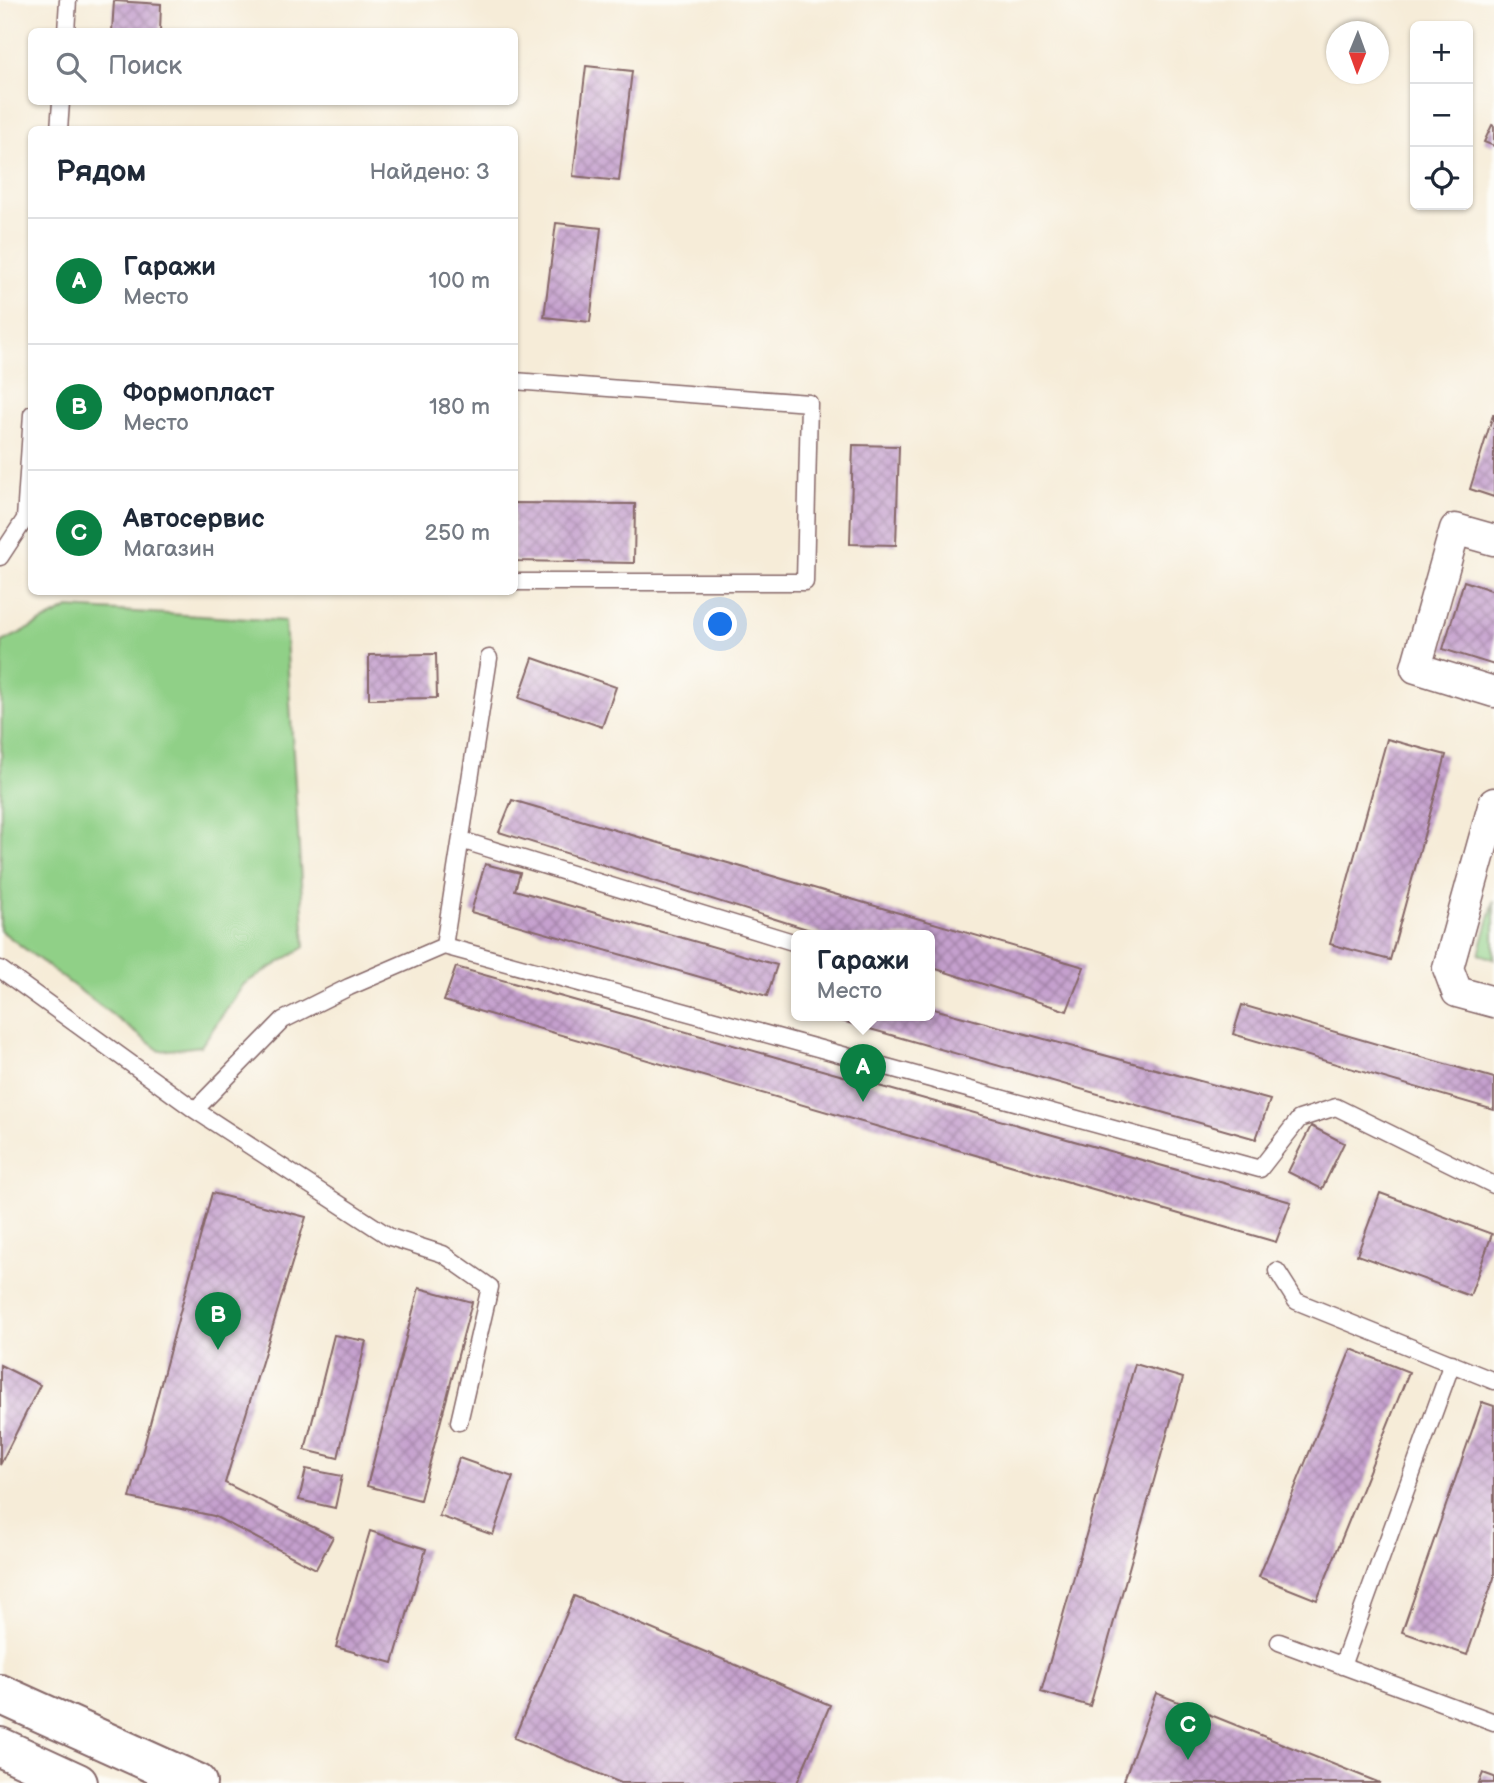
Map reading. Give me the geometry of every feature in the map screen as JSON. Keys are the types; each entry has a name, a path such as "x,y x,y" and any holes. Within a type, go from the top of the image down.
{"highway":[{"path":"0,1695 197,1783"},
{"path":"0,1748 78,1783"}],"street":[{"path":"1494,540 1455,528 1416,668 1494,692"},
{"path":"1494,803 1448,968 1457,992 1494,1002"}],"lane":[{"path":"66,28 68,0"},
{"path":"60,126 61,105"},
{"path":"518,381 808,403 806,582 518,582"},
{"path":"0,557 26,519 28,484"},
{"path":"444,946 489,658"},
{"path":"461,840 791,941"},
{"path":"195,1110 283,1020 349,987 444,946 1260,1169 1299,1119 1336,1107 1494,1185"},
{"path":"0,969 195,1110 390,1237 443,1254 490,1287 459,1422"},
{"path":"1277,1271 1296,1301 1494,1381"},
{"path":"1342,1666 1452,1363"},
{"path":"1279,1642 1494,1722"}],"green space":[{"path":"69,608 285,621 305,947 244,984 201,1046 160,1051 0,930 2,642"},
{"path":"1494,900 1494,959 1479,954"}],"building":[{"path":"114,1 161,4 160,28 112,28"},
{"path":"586,66 632,71 619,181 573,176"},
{"path":"1492,125 1494,126 1494,146 1484,142"},
{"path":"556,223 601,228 590,322 544,317"},
{"path":"1494,415 1494,497 1470,489"},
{"path":"853,445 899,446 896,545 850,544"},
{"path":"518,503 635,504 634,563 518,561"},
{"path":"1464,581 1494,591 1494,665 1443,649"},
{"path":"436,654 437,698 369,699 369,655"},
{"path":"533,658 616,687 602,727 519,698"},
{"path":"1387,739 1446,755 1390,960 1330,944"},
{"path":"512,800 1084,967 1067,1011 935,969 935,930 810,930 499,832"},
{"path":"485,864 520,873 515,890 777,965 767,996 471,912"},
{"path":"456,967 1291,1202 1276,1242 444,1001"},
{"path":"1242,1005 1494,1078 1494,1110 1233,1034"},
{"path":"935,1009 1270,1100 1256,1139 842,1021 935,1021"},
{"path":"1311,1126 1344,1143 1322,1189 1288,1172"},
{"path":"212,1193 306,1217 225,1483 333,1537 316,1569 214,1516 130,1498"},
{"path":"1380,1193 1492,1234 1470,1296 1357,1255"},
{"path":"419,1288 472,1302 420,1500 367,1486"},
{"path":"334,1335 366,1341 338,1458 305,1450"},
{"path":"1351,1349 1409,1372 1317,1600 1259,1577"},
{"path":"1135,1364 1183,1378 1090,1706 1041,1692"},
{"path":"0,1365 40,1385 0,1465"},
{"path":"1482,1402 1494,1406 1494,1578 1467,1655 1402,1632"},
{"path":"459,1458 513,1477 493,1535 439,1516"},
{"path":"306,1469 342,1476 335,1508 299,1500"},
{"path":"370,1531 426,1549 393,1663 336,1647"},
{"path":"574,1596 830,1705 797,1783 621,1783 514,1738"},
{"path":"1156,1693 1380,1783 1131,1783 1124,1780"},
{"path":"1483,1773 1494,1777 1494,1783 1479,1783"}],"place":[{"name":"Гаражи","path":"863,1102"},
{"name":"Формопласт","path":"218,1350"},
{"name":"Автосервис","path":"1188,1760"}]}
